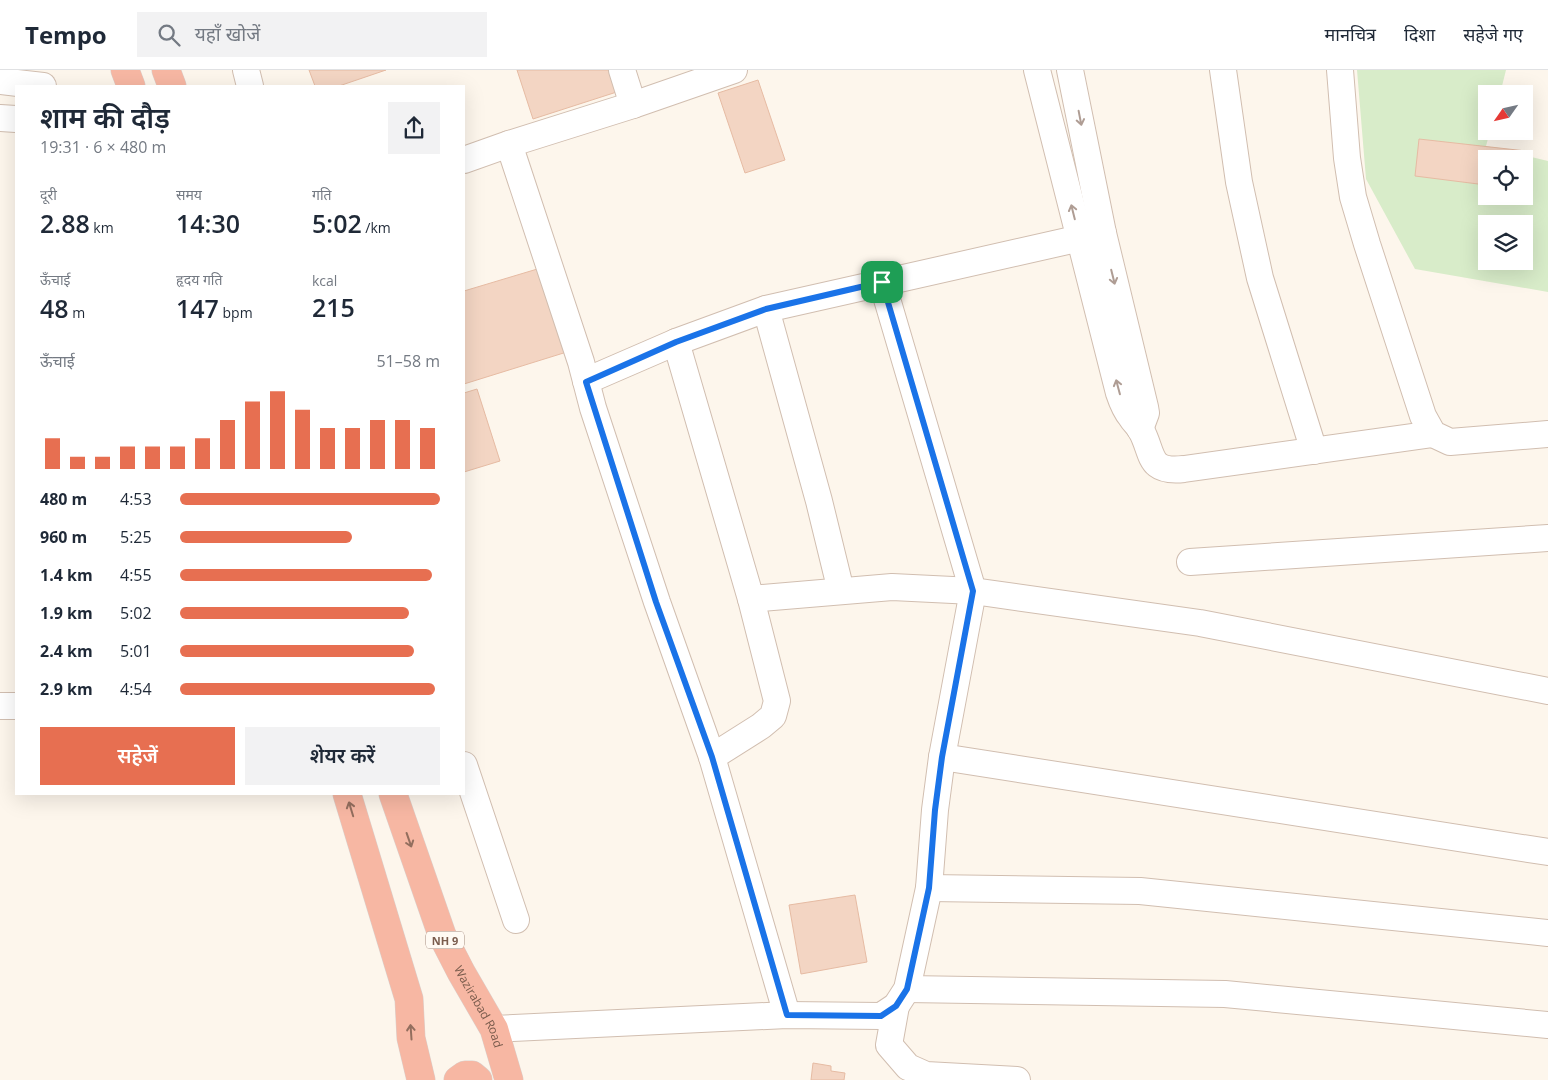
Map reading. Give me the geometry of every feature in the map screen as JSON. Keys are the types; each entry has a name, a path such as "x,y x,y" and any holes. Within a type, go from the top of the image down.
{"highway":[{"path":"125,70 131,85"},
{"path":"166,70 172,85"},
{"path":"347,795 409,999 411,1038 421,1080"},
{"name":"Wazirabad Road","path":"393,795 442,935 494,1029 509,1080"},
{"path":"458,1080 465,1075 472,1075 478,1080"}],"street":[{"path":"246,70 250,85"},
{"path":"622,70 633,105"},
{"path":"465,160 734,70"},
{"path":"1037,70 1145,407 1146,413 1140,429 1152,458 1157,464 1170,470 1433,434 1450,442 1548,434"},
{"path":"1070,70 1091,236"},
{"path":"1223,70 1239,182 1256,261 1314,451"},
{"path":"1340,70 1347,158 1353,197 1423,416 1433,434"},
{"path":"0,81 34,85"},
{"path":"0,118 15,119"},
{"path":"509,144 581,362 656,602 712,757 787,1015"},
{"path":"586,382 676,342 766,309 1091,236"},
{"path":"882,282 973,591 942,757 935,810 929,888 889,1045 908,1067 926,1075 1016,1080"},
{"path":"766,309 842,591"},
{"path":"676,342 751,599 777,702 773,716 761,726 712,757"},
{"path":"1190,562 1548,538"},
{"path":"751,599 892,587 973,591 1200,623 1548,691"},
{"path":"0,706 15,706"},
{"path":"942,757 1548,852"},
{"path":"465,768 516,920"},
{"path":"929,888 1140,891 1548,933"},
{"path":"494,1029 787,1015 881,1016 902,998 1225,994 1548,1025"}],"green space":[{"path":"1357,70 1506,70 1502,85 1478,85 1478,140 1488,140 1486,146 1503,150 1478,150 1478,205 1533,205 1533,157 1548,161 1548,292 1415,269 1366,179"}],"building":[{"path":"309,70 386,70 342,85 315,85"},
{"path":"517,70 619,70 626,89 533,119"},
{"path":"758,80 785,160 745,173 718,93"},
{"path":"1419,139 1517,150 1478,150 1478,184 1415,176"},
{"path":"544,267 570,351 465,384 465,291"},
{"path":"477,389 500,461 465,472 465,393"},
{"path":"855,895 867,962 801,974 789,905"},
{"path":"813,1063 831,1066 831,1071 845,1073 844,1080 811,1080"}],"route":[{"path":"882,282 973,591 942,757 935,810 929,888 907,989 896,1006 881,1016 787,1015 712,757 656,602 586,382 676,342 766,309 882,282"}]}
